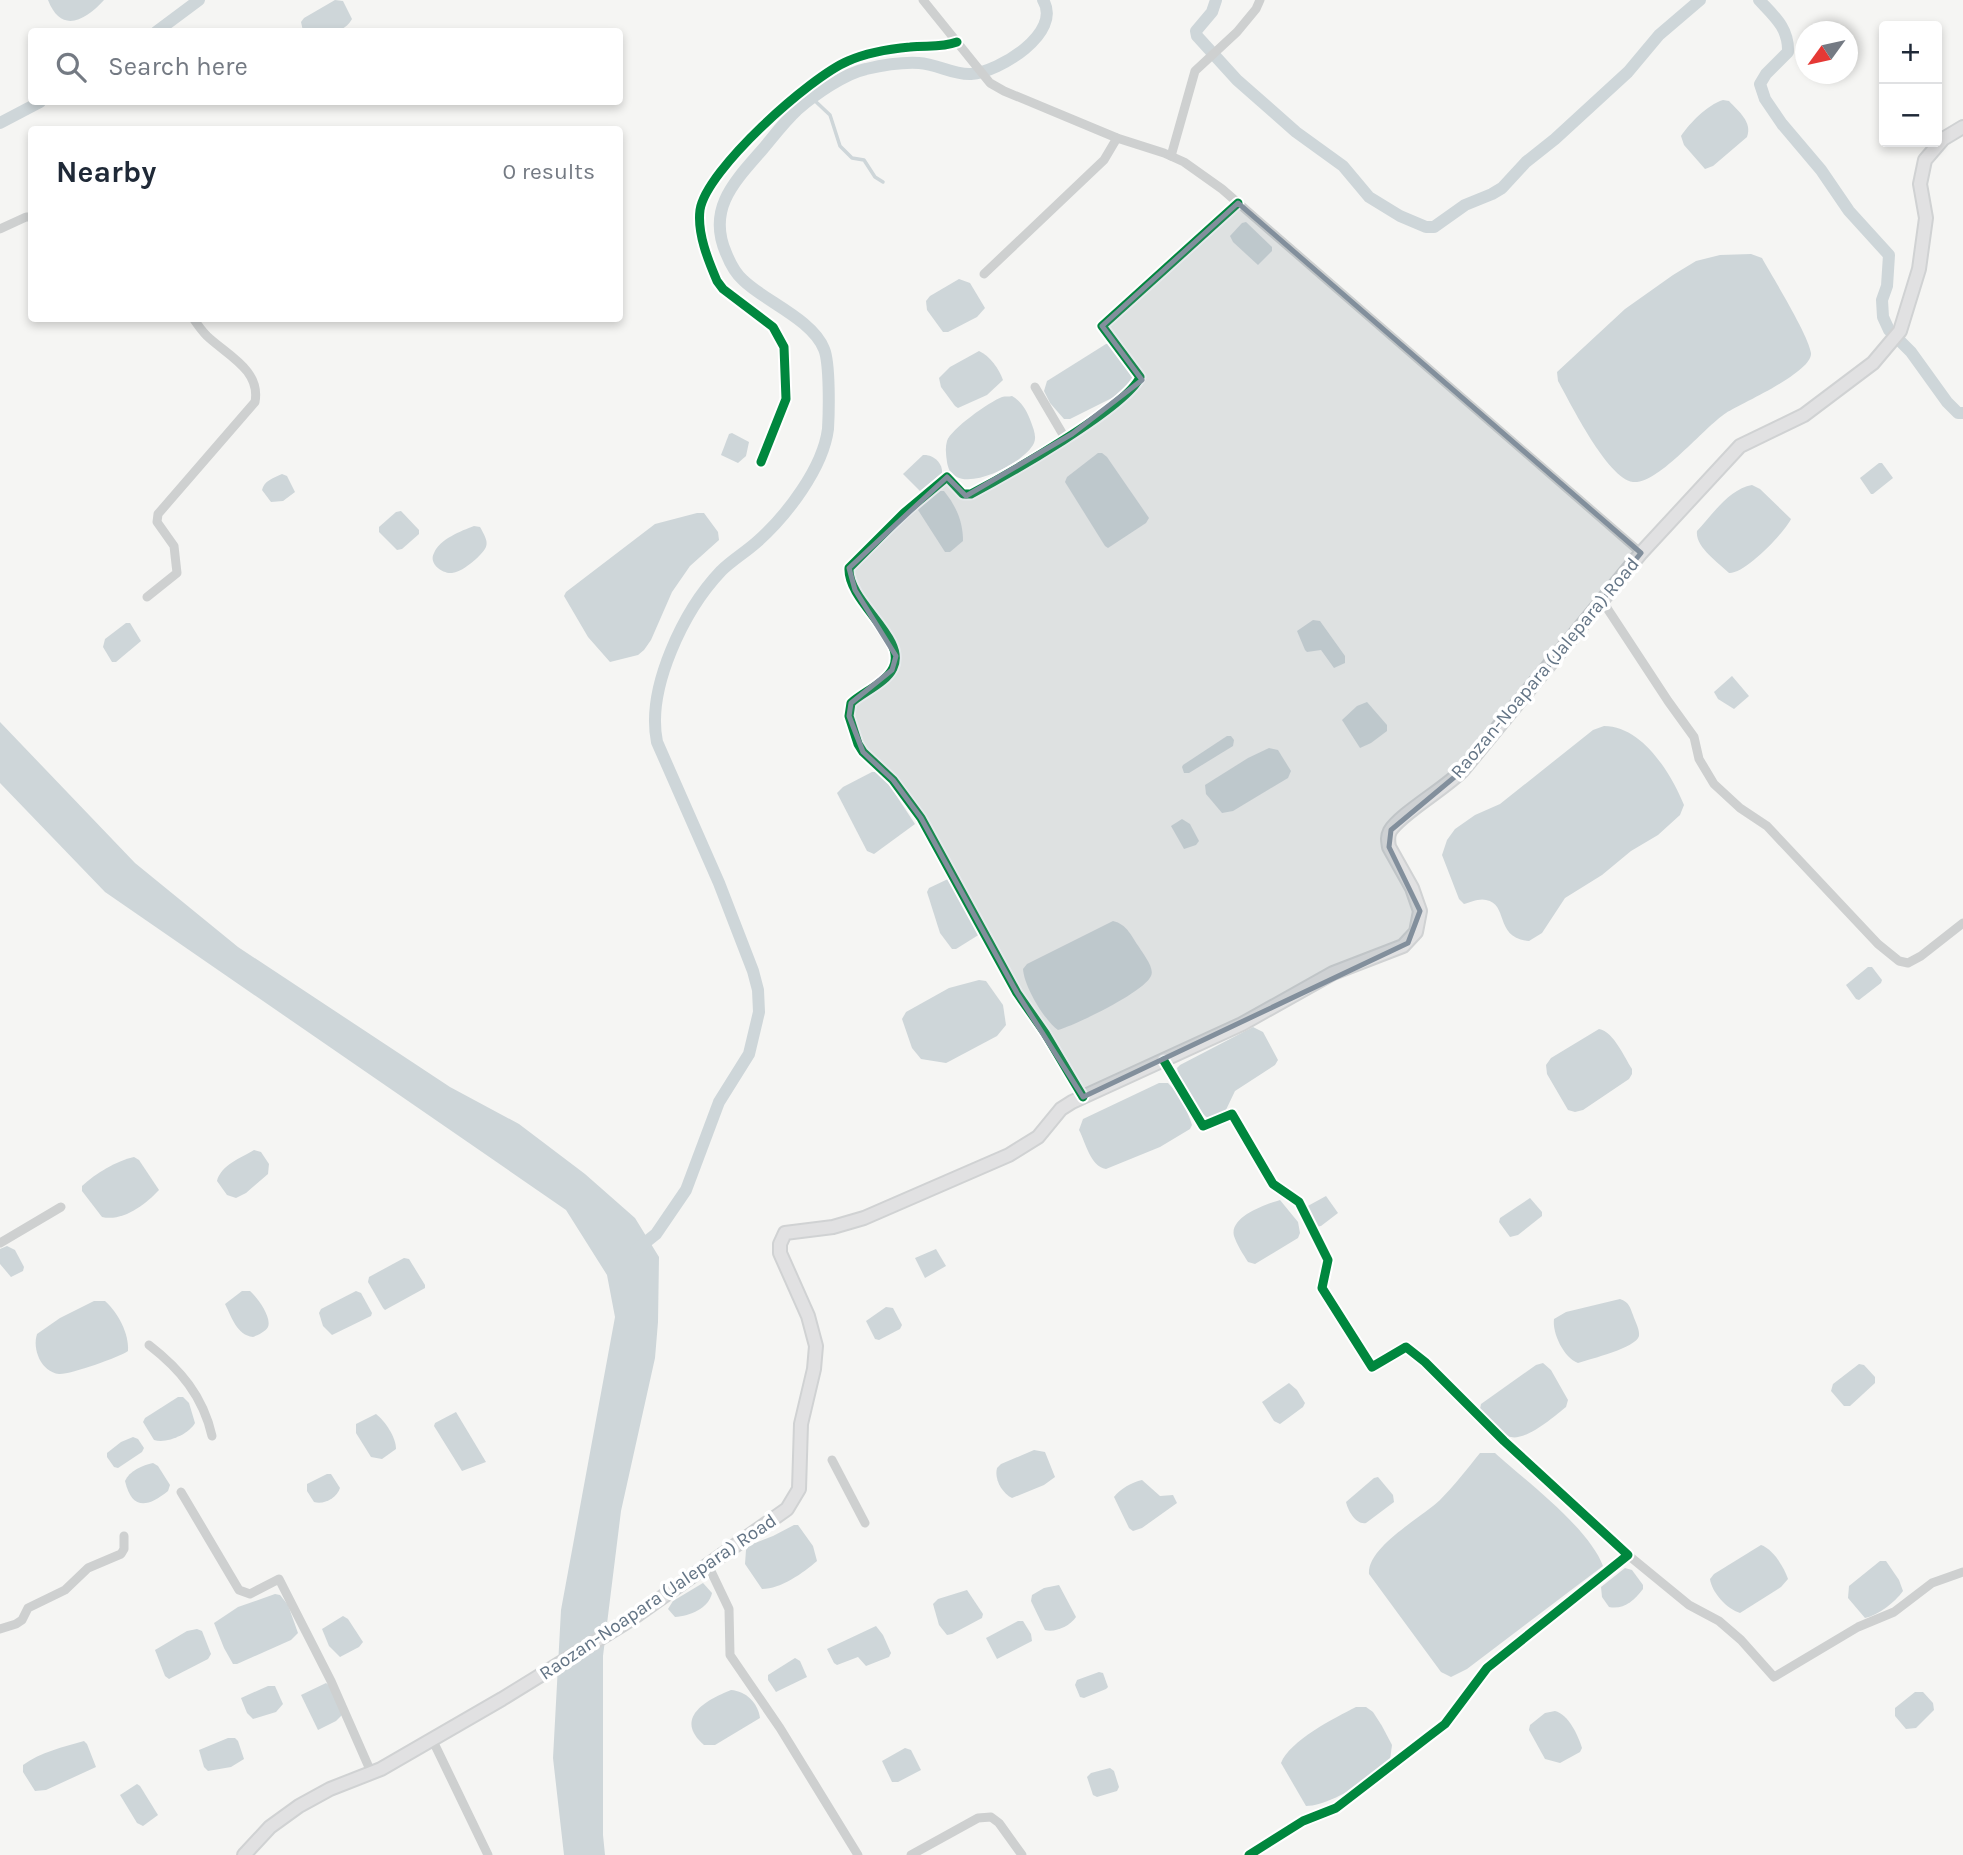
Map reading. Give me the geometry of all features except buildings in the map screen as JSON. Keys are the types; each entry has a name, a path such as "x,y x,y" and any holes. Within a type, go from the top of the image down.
{"main road":[{"name":"Raozan-Noapara (Jalepara) Road","path":"244,1855 270,1827 299,1806 433,1741 629,1620 778,1517 793,1503 799,1489 801,1424 814,1369 816,1346 808,1316 780,1253 781,1237 790,1232 833,1227 864,1218 1009,1155 1038,1137 1061,1109 1083,1097 1242,1024 1333,973 1389,954 1408,943 1416,932 1420,911 1412,888 1389,847 1387,841 1391,830 1463,770 1642,553 1740,446 1804,415 1873,363 1900,331 1919,269 1926,218 1920,184 1925,160 1943,139 1963,127"}],"street":[{"path":"923,0 990,83 1117,138 1171,156 1201,173 1238,202 1642,553"},
{"path":"1171,156 1195,71 1237,32 1260,0"},
{"path":"761,462 786,399 783,347 773,327 723,289 717,281 699,226 700,207 706,191 718,173 769,121 811,84 832,70 870,54 910,47 942,47 957,42"},
{"path":"984,274 1104,160 1117,138"},
{"path":"1083,1097 1045,1033 1017,993 921,818 893,780 863,752 849,716 851,703 892,670 896,656 893,645 852,583 849,568 904,513 947,477 963,494 971,494 1065,438 1136,386 1140,377 1102,326 1238,202"},
{"path":"0,229 28,217"},
{"path":"147,597 177,573 174,546 158,522 158,514 255,402 257,393 243,365 206,336 196,322"},
{"path":"1035,387 1065,438"},
{"path":"1602,602 1694,737 1699,759 1714,784 1767,827 1878,944 1899,961 1908,963 1963,923"},
{"path":"1164,1061 1203,1126 1232,1114 1273,1184 1299,1202 1328,1260 1322,1288 1372,1367 1406,1347 1628,1555 1689,1605 1719,1621 1741,1640 1774,1677 1858,1627 1894,1612 1932,1583 1963,1572"},
{"path":"0,1243 61,1207"},
{"path":"149,1345 169,1360 186,1378 201,1401 212,1436"},
{"path":"832,1460 865,1523"},
{"path":"181,1492 239,1590 250,1594 279,1580 331,1681 371,1772"},
{"path":"0,1629 16,1625 28,1608 65,1590 88,1568 121,1553 124,1549 124,1536"},
{"path":"1249,1855 1303,1821 1336,1808 1445,1724 1487,1668 1628,1555"},
{"path":"708,1565 729,1609 730,1655 780,1728 858,1855"},
{"path":"433,1741 488,1855"},
{"path":"911,1855 978,1818 991,1817 999,1823 1022,1855"}],"highlighted area":[{"path":"1238,203 1641,553 1463,770 1391,830 1389,847 1420,911 1408,943 1083,1097 1017,993 921,818 893,780 863,752 849,716 851,703 892,670 896,656 855,590 849,568 947,477 966,496 1072,434 1142,380 1102,326"}],"shaded area":[{"path":"48,0 104,0 89,14 74,21 60,17 53,11"},
{"path":"335,0 343,1 352,19 344,28 302,28 301,22"},
{"path":"1723,100 1729,101 1744,117 1748,126 1747,137 1713,166 1705,169 1684,145 1681,136 1699,115"},
{"path":"1246,222 1272,247 1272,251 1258,265 1230,236"},
{"path":"1751,254 1762,258 1797,320 1809,345 1809,361 1789,378 1716,420 1655,475 1633,482 1623,477 1612,468 1591,439 1558,381 1557,372 1625,309 1696,261 1720,255"},
{"path":"959,279 970,283 985,308 977,317 943,332 927,310 926,301"},
{"path":"1106,344 1111,344 1130,369 1133,382 1116,396 1070,419 1064,419 1044,391 1047,381"},
{"path":"979,351 994,363 1003,380 987,395 958,408 941,387 939,378 950,367"},
{"path":"1012,396 1024,407 1034,429 1035,440 1029,450 1010,465 986,476 964,479 953,475 946,454 946,444 950,436 988,404 1002,397"},
{"path":"729,434 749,442 746,456 738,463 721,455"},
{"path":"1098,453 1107,457 1149,518 1146,523 1108,548 1065,482 1067,477"},
{"path":"923,455 937,460 942,473 920,491 903,474"},
{"path":"1882,463 1893,478 1871,494 1860,478"},
{"path":"282,474 287,476 295,492 283,501 271,502 262,490 263,487 269,480"},
{"path":"1752,485 1760,489 1791,519 1773,543 1754,560 1736,572 1729,573 1703,548 1697,531 1728,497"},
{"path":"944,491 952,502 962,527 963,541 950,552 945,552 918,510 924,502"},
{"path":"401,511 419,530 419,534 402,549 397,550 379,532 379,527 396,512"},
{"path":"704,513 718,532 719,540 690,566 672,592 644,650 638,655 610,662 588,637 564,596 566,592 655,524"},
{"path":"474,526 480,527 487,544 481,555 465,568 455,572 448,573 437,568 433,557 437,548 451,536"},
{"path":"1313,620 1320,621 1345,656 1345,663 1334,668 1321,650 1305,650 1297,631"},
{"path":"126,623 130,623 141,641 116,662 112,662 103,647 105,639"},
{"path":"1732,676 1749,696 1734,709 1718,699 1714,692"},
{"path":"1367,702 1387,725 1387,731 1360,748 1342,720 1357,706"},
{"path":"0,722 135,863 238,947 450,1087 519,1124 585,1174 635,1218 659,1257 655,1358 621,1511 603,1656 605,1855 564,1855 553,1758 561,1610 615,1317 607,1275 566,1210 105,892 0,783"},
{"path":"1604,726 1631,734 1653,754 1671,779 1684,805 1680,815 1658,835 1565,898 1542,933 1529,941 1518,939 1506,928 1498,908 1493,903 1475,900 1464,904 1459,899 1442,855 1447,840 1455,829 1475,815 1500,804 1593,730"},
{"path":"1227,736 1234,740 1233,746 1189,773 1184,773 1183,765"},
{"path":"1269,748 1278,750 1291,771 1288,778 1233,811 1222,813 1206,794 1205,785"},
{"path":"872,772 884,777 915,824 874,854 867,851 837,793"},
{"path":"1182,819 1190,824 1199,841 1196,845 1184,849 1171,826"},
{"path":"948,879 980,934 956,949 952,949 940,933 927,892 929,888"},
{"path":"1113,921 1126,928 1131,935 1150,965 1151,976 1146,983 1123,999 1058,1030 1036,1002 1023,969 1027,964"},
{"path":"1868,967 1872,967 1882,980 1859,1000 1846,985"},
{"path":"979,980 986,981 1003,1005 1006,1025 997,1036 946,1063 921,1059 912,1048 902,1019 906,1012 949,988"},
{"path":"1253,1027 1263,1032 1278,1060 1275,1065 1235,1091 1224,1114 1209,1119 1189,1096 1177,1068"},
{"path":"1599,1029 1614,1040 1632,1069 1632,1074 1629,1079 1583,1110 1568,1110 1547,1074 1546,1065 1551,1058"},
{"path":"1159,1083 1168,1083 1179,1097 1192,1125 1190,1129 1160,1147 1106,1169 1101,1167 1092,1159 1079,1130 1083,1119"},
{"path":"254,1150 261,1152 269,1164 268,1174 246,1193 236,1198 227,1195 217,1181 219,1175 232,1162"},
{"path":"134,1157 139,1160 159,1190 148,1201 126,1214 102,1217 82,1191 82,1186 106,1168"},
{"path":"1326,1196 1338,1213 1316,1227 1306,1207"},
{"path":"1530,1198 1542,1212 1542,1216 1518,1235 1510,1237 1499,1222 1500,1218"},
{"path":"1280,1200 1298,1222 1298,1238 1255,1264 1248,1262 1234,1236 1237,1223 1250,1212"},
{"path":"7,1246 15,1250 24,1267 23,1271 11,1277 0,1264 0,1249"},
{"path":"936,1249 946,1266 925,1278 915,1258"},
{"path":"404,1258 409,1259 425,1288 385,1310 368,1282 369,1277"},
{"path":"242,1291 250,1291 253,1294 268,1318 267,1329 253,1337 247,1336 239,1329 225,1304"},
{"path":"356,1291 361,1293 372,1313 371,1316 332,1335 323,1326 319,1313 321,1309"},
{"path":"1620,1299 1627,1303 1631,1310 1639,1331 1636,1340 1622,1349 1578,1363 1568,1356 1555,1331 1554,1319 1566,1312"},
{"path":"94,1301 105,1301 114,1311 125,1330 128,1351 65,1374 47,1369 37,1353 37,1334 60,1318"},
{"path":"886,1307 893,1308 902,1325 900,1329 879,1340 875,1339 866,1321"},
{"path":"1543,1363 1551,1370 1568,1400 1566,1407 1530,1433 1508,1436 1480,1409 1481,1404 1536,1365"},
{"path":"1859,1364 1864,1365 1875,1377 1875,1383 1850,1406 1844,1406 1831,1391 1833,1384"},
{"path":"1289,1383 1305,1403 1280,1424 1274,1421 1262,1402"},
{"path":"178,1397 183,1397 189,1403 195,1423 177,1437 165,1441 154,1440 143,1422 145,1418"},
{"path":"456,1412 486,1462 462,1471 434,1426"},
{"path":"376,1414 396,1444 396,1449 382,1459 371,1457 356,1433 356,1424"},
{"path":"133,1437 138,1439 144,1448 142,1452 118,1468 114,1467 107,1453"},
{"path":"1034,1450 1045,1452 1055,1477 1044,1485 1012,1498 1000,1485 997,1468"},
{"path":"1480,1453 1495,1453 1555,1506 1585,1536 1603,1566 1467,1669 1451,1677 1441,1672 1369,1574 1371,1564 1386,1543 1440,1500"},
{"path":"153,1463 158,1466 170,1485 168,1491 147,1503 136,1502 125,1481 137,1469"},
{"path":"331,1474 340,1488 333,1498 326,1502 314,1502 307,1491 307,1484"},
{"path":"1378,1477 1393,1495 1394,1502 1366,1523 1359,1522 1346,1502"},
{"path":"1142,1480 1160,1496 1173,1495 1177,1503 1142,1528 1133,1531 1114,1497 1126,1486"},
{"path":"798,1525 813,1546 817,1561 784,1583 762,1589 745,1564 746,1550 750,1545"},
{"path":"1761,1545 1778,1559 1788,1579 1781,1587 1740,1613 1721,1600 1710,1579"},
{"path":"1880,1561 1886,1561 1903,1591 1886,1608 1865,1618 1848,1598 1849,1586"},
{"path":"1625,1568 1632,1570 1643,1589 1628,1604 1609,1607 1602,1597 1601,1587"},
{"path":"703,1583 712,1593 707,1603 693,1613 675,1617 668,1609 673,1601"},
{"path":"1059,1585 1076,1617 1062,1628 1045,1630 1031,1601 1032,1595 1044,1588"},
{"path":"967,1590 983,1614 982,1618 947,1635 939,1625 933,1604 938,1599"},
{"path":"275,1594 280,1595 288,1605 298,1633 291,1640 233,1664 214,1623 238,1607"},
{"path":"343,1616 348,1619 363,1642 340,1657 329,1646 322,1629"},
{"path":"1023,1621 1032,1641 997,1659 986,1638"},
{"path":"876,1626 891,1653 889,1657 866,1666 858,1657 837,1665 834,1663 827,1649"},
{"path":"187,1631 202,1631 211,1654 208,1659 169,1679 165,1676 155,1650"},
{"path":"795,1658 800,1661 807,1677 776,1692 768,1680 768,1675"},
{"path":"1103,1673 1108,1687 1084,1698 1080,1697 1075,1685 1077,1680"},
{"path":"326,1683 331,1687 342,1715 318,1730 301,1695"},
{"path":"268,1686 275,1686 283,1704 276,1712 253,1719 247,1713 241,1698"},
{"path":"731,1690 750,1699 757,1707 760,1718 715,1745 704,1745 695,1735 692,1718 703,1705"},
{"path":"1915,1692 1923,1692 1933,1703 1934,1710 1916,1728 1906,1729 1895,1716 1895,1708"},
{"path":"1356,1707 1366,1707 1373,1712 1382,1726 1392,1745 1390,1760 1374,1775 1351,1790 1306,1806 1281,1763 1293,1746 1303,1738"},
{"path":"1555,1711 1568,1721 1582,1748 1580,1752 1560,1763 1545,1759 1529,1730 1530,1725 1545,1713"},
{"path":"228,1738 238,1741 244,1759 231,1767 208,1771 204,1767 199,1750"},
{"path":"84,1741 96,1767 46,1790 35,1791 23,1772 23,1765 45,1753"},
{"path":"905,1748 911,1750 921,1770 898,1782 892,1782 882,1761"},
{"path":"1110,1768 1114,1771 1119,1787 1117,1791 1097,1797 1093,1795 1087,1777 1091,1773"},
{"path":"137,1784 158,1815 143,1826 137,1823 120,1795"}],"waterway":[{"path":"161,28 199,0"},
{"path":"636,1250 656,1234 686,1190 719,1102 749,1054 759,1012 758,990 753,971 719,883 657,742 657,698 671,651 694,607 725,567 769,530 792,504 819,459 828,429 828,376 824,349 818,338 799,320 752,288 735,271 721,237 720,223 726,197 742,173 792,115 830,86 858,71 892,64 926,64 958,73 983,72 1025,49 1036,37 1044,25 1047,13 1043,0"},
{"path":"1216,0 1212,12 1196,31 1197,36 1237,80 1296,132 1343,166 1369,197 1400,216 1426,227 1434,227 1465,205 1502,188 1526,162 1628,72 1659,35 1700,0"},
{"path":"1759,0 1783,29 1788,44 1788,52 1760,84 1765,99 1782,124 1821,170 1849,211 1889,255 1887,286 1882,300 1883,317 1889,330 1911,352 1947,402 1958,413 1963,413"},
{"path":"813,99 830,115 840,146 852,158 864,160 875,177 883,182"},
{"path":"0,123 34,105"}],"cycle path":[{"path":"761,462 786,399 784,347 773,327 723,289 717,281 700,228 700,210 707,193 739,149 786,105 831,70 855,58 878,52 957,42"},
{"path":"1083,1097 1045,1033 1017,993 921,818 893,780 858,744 849,716 851,703 890,673 895,656 885,632 857,594 849,568 904,513 947,477 963,494 971,494 1089,423 1130,390 1140,377 1102,326 1238,203"},
{"path":"1164,1061 1203,1126 1232,1114 1273,1184 1299,1202 1328,1260 1322,1288 1372,1367 1406,1347 1628,1555 1487,1668 1445,1724 1336,1808 1303,1821 1249,1855"}]}
